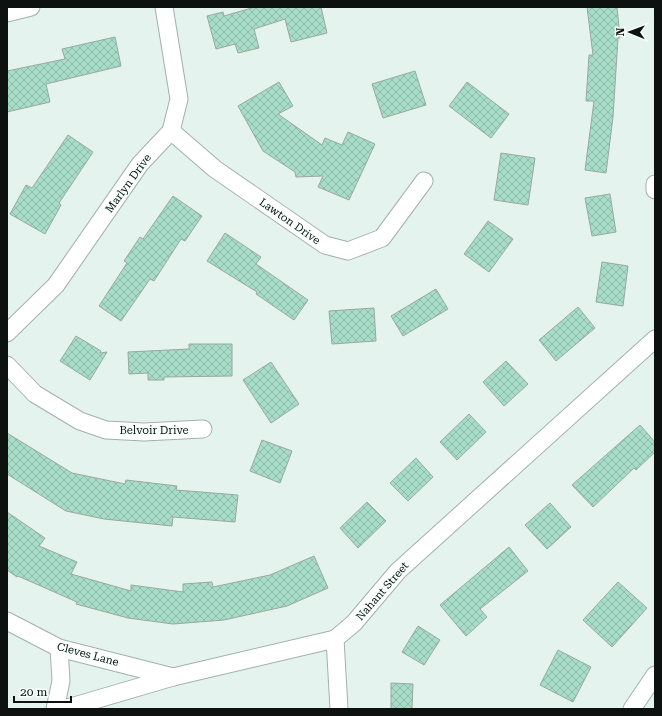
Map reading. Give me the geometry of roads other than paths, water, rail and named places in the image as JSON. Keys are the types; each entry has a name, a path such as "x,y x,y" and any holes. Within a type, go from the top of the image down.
{"street":[{"path":"7,13 31,7"},
{"name":"Marlyn Drive","path":"7,333 56,285 140,164 171,131 179,99 164,7"},
{"name":"Lawton Drive","path":"171,131 215,169 325,245 348,251 382,238 424,181"},
{"path":"655,184 655,190"},
{"name":"Nahant Street","path":"64,709 173,677 335,639 354,623 398,570 655,339"},
{"name":"Belvoir Drive","path":"7,365 35,394 80,422 114,430 144,432 203,429"},
{"name":"Cleves Lane","path":"7,621 59,648 173,677"},
{"path":"335,639 339,709"},
{"path":"55,709 61,681 59,648"},
{"path":"632,709 655,675"}]}
